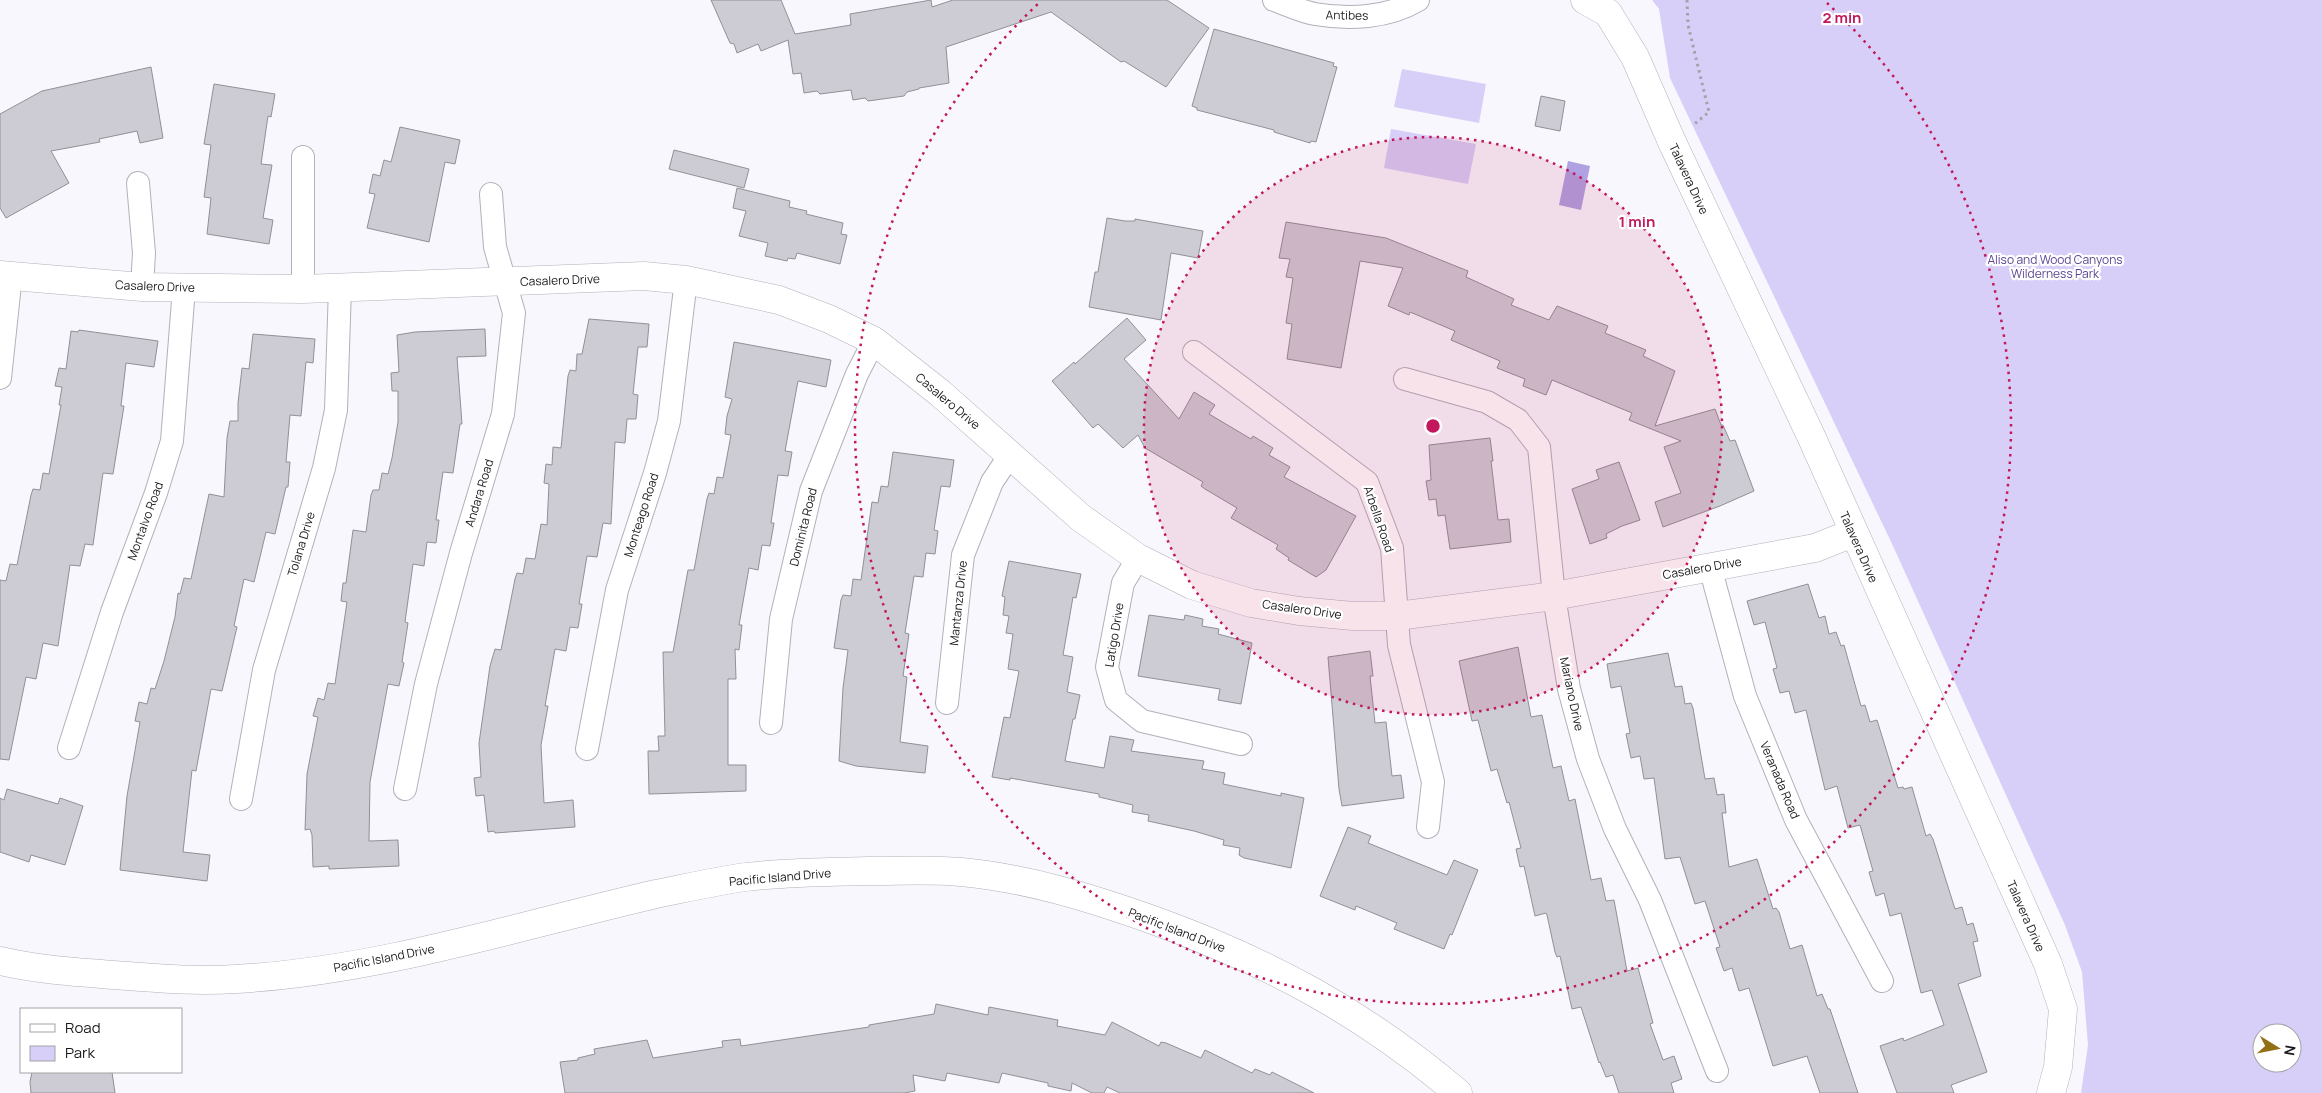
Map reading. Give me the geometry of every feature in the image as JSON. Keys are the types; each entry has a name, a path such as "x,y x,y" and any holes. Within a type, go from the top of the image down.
{"street":[{"name":"Antibes","path":"1274,0 1314,14 1366,17 1408,6 1418,0"},
{"name":"Talavera Drive","path":"1600,4 1635,57 1672,142 1811,436 2048,964 2063,1009 2058,1067 2051,1093"},
{"path":"303,157 304,289"},
{"path":"138,183 144,253 142,287"},
{"name":"Andara Road","path":"404,789 426,684 461,553 503,414 514,313 495,247 491,194"},
{"name":"Casalero Drive","path":"5,275 142,287 304,289 644,276 686,280 779,300 829,319 874,341 940,393 1081,518 1138,558 1192,585 1251,603 1308,612 1353,616 1397,616 1554,596 1815,548 1853,533"},
{"path":"0,378 5,275"},
{"name":"Monteago Road","path":"587,749 617,590 655,472 669,421 686,280"},
{"name":"Tolana Drive","path":"241,799 264,670 324,468 336,410 340,287"},
{"name":"Montalvo Road","path":"69,748 112,612 156,493 172,441 184,288"},
{"name":"Dominita Road","path":"771,723 782,619 811,491 857,374 874,341"},
{"name":"Arbella Road","path":"1194,352 1367,482 1392,548 1399,645 1433,782 1428,827"},
{"name":"Mariano Drive","path":"1405,379 1487,402 1518,420 1539,447 1554,596 1569,688 1588,759 1615,829 1650,900 1717,1071"},
{"name":"Mantanza Drive","path":"946,702 963,555 992,482 1010,455"},
{"name":"Latigo Drive","path":"1138,558 1123,583 1107,667 1116,700 1142,721 1241,744"},
{"name":"Veranada Road","path":"1710,567 1745,696 1796,820 1882,981"},
{"name":"Pacific Island Drive","path":"0,961 36,969 167,979 234,979 290,974 371,962 659,894 747,877 829,872 960,872 1051,886 1117,907 1210,941 1283,974 1352,1013 1419,1060 1458,1093"}],"path":[{"path":"1672,142 1709,112 1688,25 1687,0"}],"green space":[{"name":"Aliso and Wood Canyons Wilderness Park","path":"1652,0 2322,0 2322,1093 2081,1093 2088,1045 2082,972 2065,925 1893,546 1670,78 1659,9"},
{"path":"1402,69 1486,84 1479,123 1394,107"},
{"path":"1391,129 1476,144 1468,184 1384,168"}],"shaded area":[{"path":"1568,161 1590,166 1581,210 1559,205"}],"building":[{"path":"711,0 781,0 795,34 851,25 850,14 931,0 932,7 953,0 1167,0 1209,28 1166,87 1124,61 1121,62 1051,12 946,47 949,83 919,88 907,92 904,96 868,101 865,98 853,100 851,90 820,94 817,91 804,93 801,73 793,74 788,40 761,51 758,44 737,53 734,44 730,43"},
{"path":"1214,29 1334,63 1333,66 1337,67 1316,142 1311,141 1310,143 1274,132 1274,130 1197,110 1197,108 1192,106"},
{"path":"151,67 163,138 140,143 137,131 99,139 100,142 51,151 69,183 6,218 0,208 0,114 42,91"},
{"path":"214,84 275,94 271,117 268,116 261,164 272,165 263,218 273,220 269,244 207,234 211,198 204,197 211,145 204,144"},
{"path":"1541,96 1565,101 1560,131 1535,126"},
{"path":"400,127 460,140 455,164 445,162 429,242 367,228 375,194 369,193 373,174 380,176 384,160 391,162"},
{"path":"674,150 749,169 744,188 669,169"},
{"path":"737,188 790,201 789,207 807,211 806,214 843,223 841,234 847,235 840,264 797,253 795,259 788,258 787,261 765,256 768,243 739,236 746,211 733,208"},
{"path":"1107,218 1125,221 1135,221 1135,219 1203,231 1198,258 1171,253 1161,320 1089,307 1095,272 1098,272"},
{"path":"1286,222 1386,238 1468,271 1466,277 1514,299 1511,305 1549,320 1557,306 1608,326 1605,333 1646,350 1643,356 1675,371 1655,426 1715,409 1730,441 1735,440 1754,491 1663,527 1655,502 1681,493 1664,447 1681,441 1629,420 1632,413 1552,380 1546,395 1523,386 1525,379 1497,368 1500,361 1451,340 1455,331 1410,312 1409,315 1388,306 1403,268 1360,261 1341,368 1287,359 1292,324 1286,323 1293,278 1286,277 1290,259 1279,258"},
{"path":"1127,318 1146,340 1124,359 1179,419 1194,392 1215,405 1209,414 1251,439 1253,436 1273,448 1269,455 1290,467 1284,477 1356,516 1326,570 1316,577 1288,560 1289,558 1276,549 1278,545 1231,518 1237,508 1201,486 1203,482 1145,448 1138,435 1123,448 1098,424 1093,428 1052,381 1074,362 1075,364"},
{"path":"589,319 649,324 647,347 638,347 633,394 638,395 636,419 627,419 625,443 615,442 611,524 603,523 597,557 587,556 579,604 582,604 578,628 570,627 566,651 555,649 545,706 548,706 541,745 544,803 573,800 575,827 488,832 484,795 476,796 474,778 481,777 479,743 490,666 495,649 501,650 517,573 523,574 526,558 535,559 541,524 547,525 549,484 544,483 546,464 552,465 553,447 561,448 568,376 570,370 576,371 577,354 582,354"},
{"path":"485,329 486,356 457,357 462,424 460,424 453,473 443,472 436,520 439,520 436,543 427,542 424,566 413,564 405,622 408,623 402,662 404,663 399,686 388,684 370,782 369,841 398,840 399,866 329,869 329,866 313,867 312,835 310,829 305,830 307,774 318,717 313,716 318,698 324,700 328,683 335,684 347,602 341,601 343,583 346,583 353,530 366,532 371,495 373,490 379,490 382,473 388,474 392,458 398,422 398,391 392,391 391,373 399,372 397,335 415,332"},
{"path":"79,330 158,341 154,367 126,363 121,406 124,406 113,474 103,473 93,545 85,544 80,566 70,565 58,646 43,643 36,679 26,677 9,760 0,759 0,580 6,581 10,564 17,565 33,489 40,490 43,473 49,474 61,405 59,405 62,387 55,386 59,368 66,369 71,331 78,332"},
{"path":"253,334 315,339 313,363 306,362 301,416 290,415 286,462 290,462 288,487 286,487 275,534 266,532 254,582 244,579 234,626 237,627 222,691 211,689 196,771 192,770 183,852 210,855 207,881 120,870 127,796 140,722 135,721 139,702 147,704 151,688 155,689 175,617 178,593 180,594 184,578 191,579 209,494 224,497 227,438 230,421 238,421 242,368 249,369"},
{"path":"734,342 831,360 826,387 798,381 785,451 792,452 788,476 778,475 771,523 774,523 770,546 762,545 758,570 749,568 739,625 742,625 739,650 735,649 736,679 728,679 728,765 746,765 746,791 649,794 648,751 659,751 658,736 665,736 663,652 673,652 688,570 694,570 707,499 709,493 714,494 717,477 723,478 731,435 725,434 727,416 732,399 725,397"},
{"path":"1490,438 1498,520 1509,519 1511,542 1450,549 1445,515 1438,516 1436,499 1429,500 1426,481 1431,480 1429,445"},
{"path":"893,452 954,460 950,487 941,486 934,530 938,531 935,554 926,553 923,577 914,576 905,633 909,634 903,676 907,677 900,742 928,746 925,773 856,766 839,761 843,688 848,650 834,648 841,600 843,595 851,596 853,579 861,580 872,502 878,503 881,486 888,487"},
{"path":"1619,462 1640,520 1622,526 1606,534 1607,538 1590,544 1572,489 1599,479 1596,470"},
{"path":"1009,561 1081,574 1076,598 1073,597 1063,655 1073,657 1067,692 1080,695 1075,719 1073,719 1065,761 1104,768 1110,736 1134,740 1131,751 1204,761 1202,769 1225,773 1223,784 1281,796 1281,793 1304,798 1291,868 1244,858 1239,855 1240,848 1223,845 1224,840 1148,821 1149,815 1132,812 1133,805 1099,797 1099,794 1010,778 1010,780 992,777 1004,717 1010,718 1019,671 1008,669 1013,634 1006,633 1009,616 1003,615 1005,597 1002,596"},
{"path":"1808,584 1819,618 1825,616 1829,634 1836,632 1841,646 1844,645 1861,706 1865,705 1870,722 1877,720 1898,788 1912,787 1926,836 1930,834 1933,839 1955,909 1962,907 1967,925 1973,923 1978,941 1973,942 1981,976 1958,984 1987,1072 1951,1085 1954,1093 1897,1093 1880,1046 1903,1038 1904,1041 1944,1025 1932,990 1921,993 1901,913 1890,916 1884,893 1876,896 1869,872 1873,871 1860,825 1848,828 1837,786 1825,790 1806,710 1795,713 1789,691 1780,693 1773,669 1777,668 1765,622 1754,625 1747,601"},
{"path":"1149,615 1184,620 1185,615 1203,619 1202,626 1219,629 1218,634 1252,643 1241,704 1218,700 1220,689 1138,676"},
{"path":"1518,647 1531,717 1542,715 1553,768 1561,766 1569,801 1575,799 1591,880 1601,878 1606,901 1614,900 1627,971 1638,968 1653,1023 1650,1024 1663,1060 1674,1056 1682,1079 1671,1083 1674,1093 1619,1093 1613,1075 1606,1077 1599,1063 1581,1007 1572,1009 1560,956 1557,957 1555,952 1547,915 1546,913 1535,916 1524,866 1520,867 1516,849 1521,848 1509,802 1507,803 1497,769 1491,771 1478,720 1472,721 1459,661"},
{"path":"1370,651 1373,676 1370,676 1375,723 1386,722 1392,776 1401,775 1404,798 1342,806 1328,657"},
{"path":"1668,653 1675,687 1682,686 1685,704 1691,703 1693,708 1705,779 1714,778 1717,795 1724,794 1726,813 1722,813 1729,867 1757,859 1773,909 1776,908 1779,912 1790,949 1802,945 1817,996 1822,994 1828,1009 1830,1009 1858,1093 1820,1093 1807,1056 1773,1066 1749,988 1739,991 1732,968 1724,971 1716,948 1720,947 1705,901 1695,904 1680,857 1665,859 1654,778 1644,779 1640,756 1631,758 1626,734 1630,733 1621,686 1611,688 1607,664"},
{"path":"7,789 58,804 60,798 83,806 65,865 31,855 29,862 0,852 0,798 4,800"},
{"path":"1348,827 1371,836 1368,843 1447,875 1454,860 1478,870 1452,935 1450,934 1444,949 1394,929 1397,923 1356,906 1355,910 1320,896"},
{"path":"936,1004 988,1015 989,1007 1058,1020 1057,1026 1105,1035 1112,1022 1159,1046 1161,1042 1166,1043 1201,1058 1205,1050 1252,1073 1255,1069 1270,1075 1272,1072 1314,1093 1120,1093 1107,1087 1104,1093 1092,1093 1072,1083 1071,1091 1048,1086 1048,1083 1002,1073 999,1083 947,1073 945,1081 913,1075 915,1091 904,1093 565,1093 560,1062 578,1060 578,1058 595,1054 594,1049 647,1040 653,1058 723,1047 722,1041 740,1039 741,1046 869,1027 869,1025 934,1014"},
{"path":"32,1073 112,1073 115,1093 31,1093"}]}
